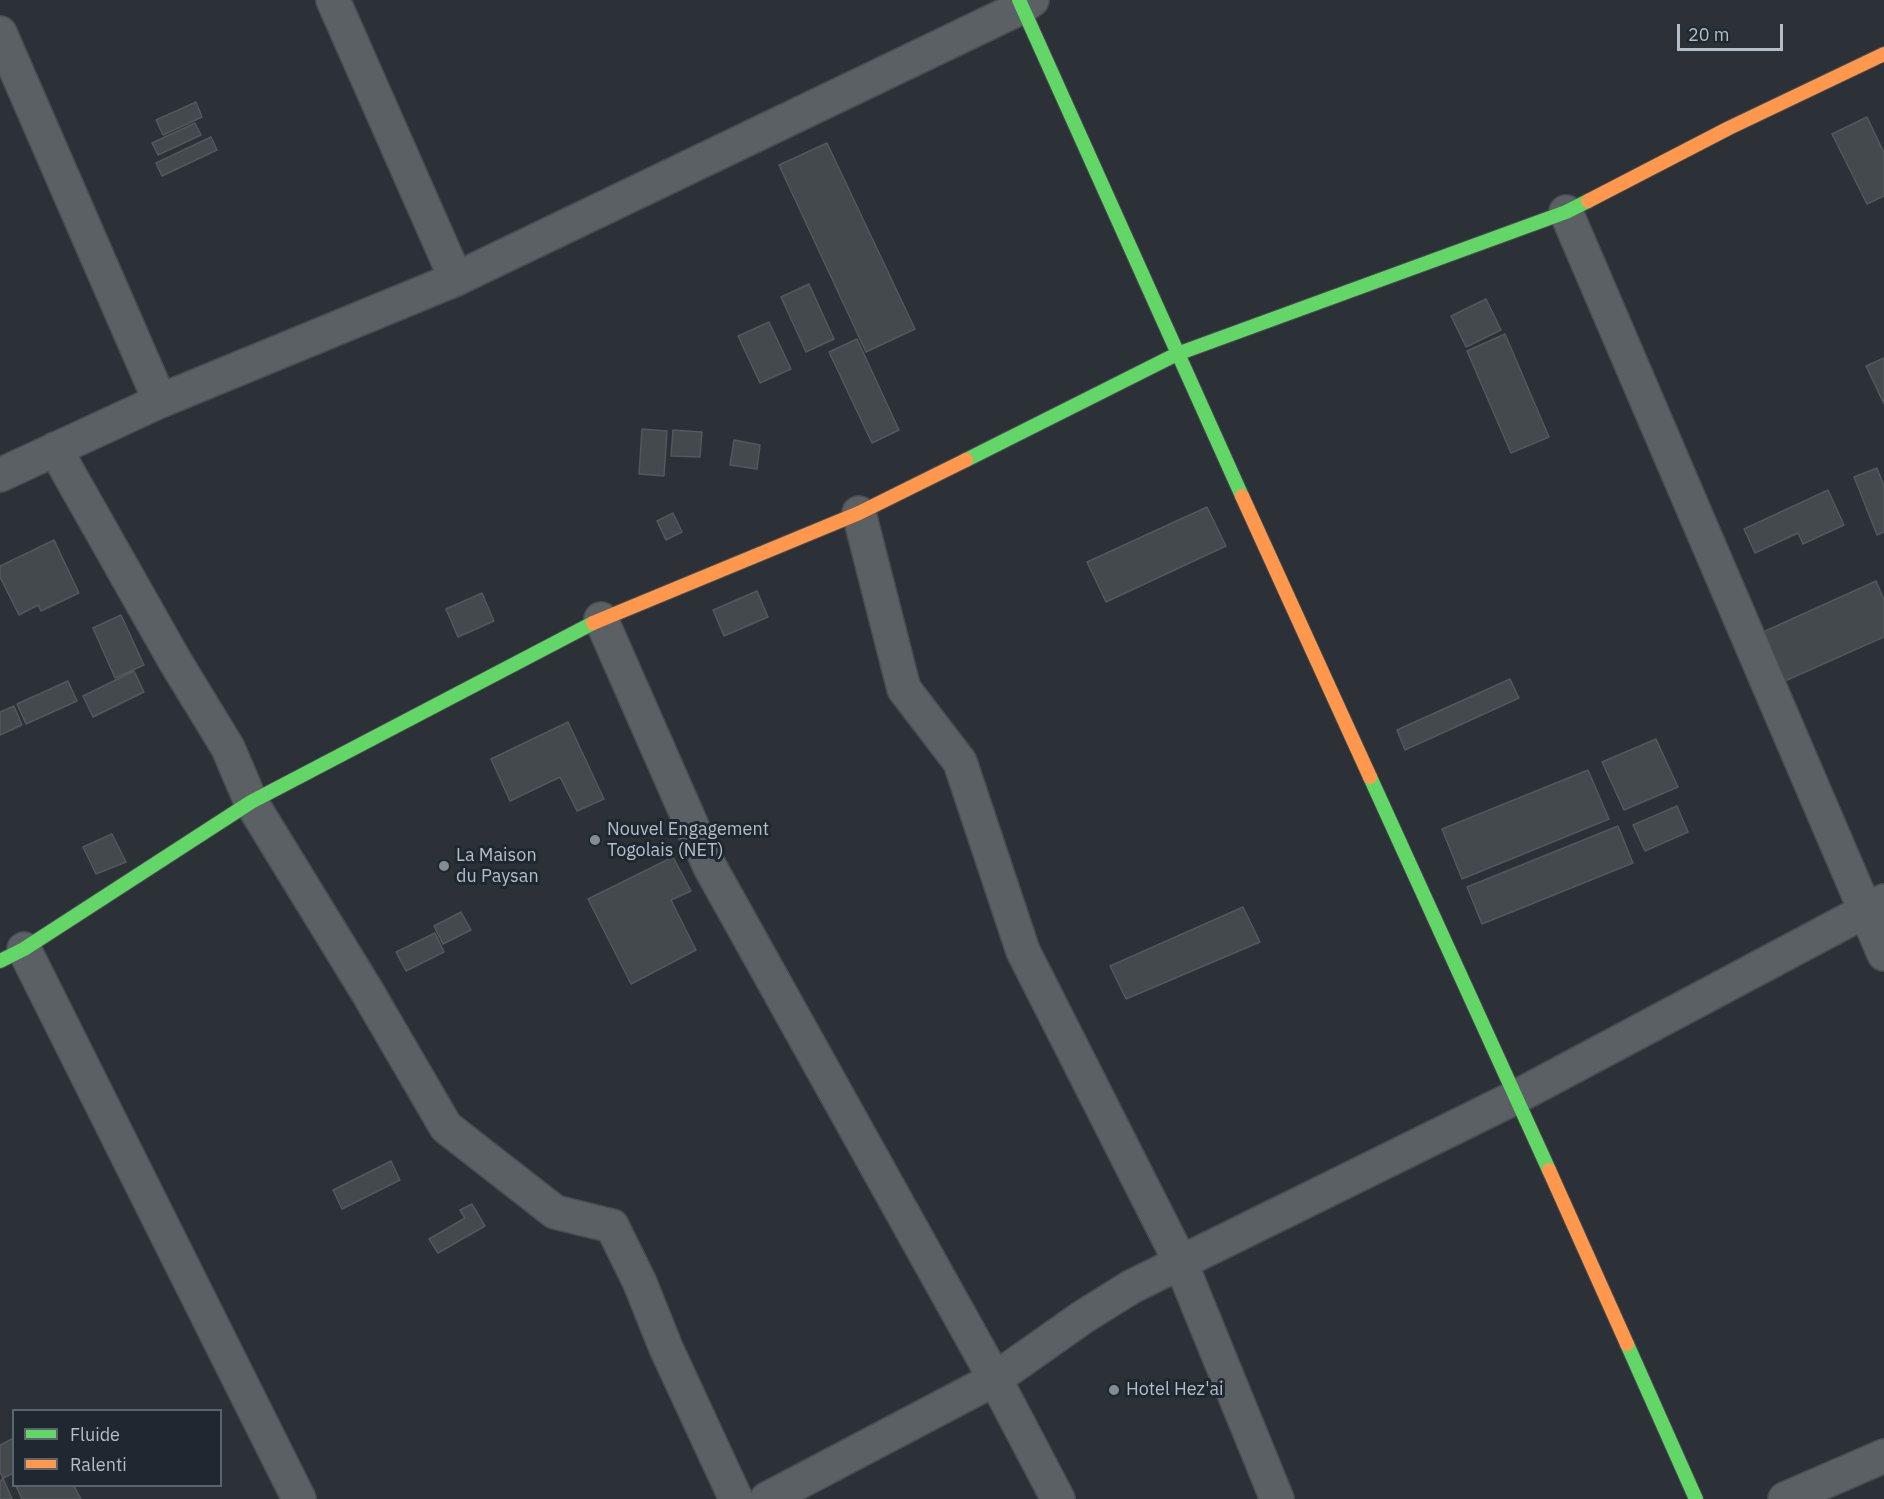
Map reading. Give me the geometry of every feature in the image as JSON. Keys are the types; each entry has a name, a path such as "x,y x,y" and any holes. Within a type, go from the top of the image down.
{"street":[{"path":"333,0 456,279"},
{"path":"0,475 160,401 456,279 1024,2 1177,354 1516,1096 1696,1499"},
{"path":"0,33 160,401"},
{"path":"298,1499 12,955 251,802 601,619 859,513 1177,354 1566,212 1729,128 1884,54"},
{"path":"1566,212 1875,906 1884,954"},
{"path":"55,448 174,661 228,748 251,802 368,993 446,1127 555,1212 612,1226 736,1499"},
{"path":"859,513 904,689 960,762 1023,951 1180,1261 1277,1499"},
{"path":"601,619 710,867 994,1379 1058,1499"},
{"path":"767,1499 994,1379 1131,1287 1516,1096 1875,906"},
{"path":"1785,1499 1884,1456"}],"building":[{"path":"196,102 202,117 163,135 156,120"},
{"path":"1867,117 1884,153 1884,196 1867,204 1832,134"},
{"path":"195,123 201,135 158,155 152,143"},
{"path":"211,137 217,150 162,176 156,163"},
{"path":"827,143 915,329 866,352 779,165"},
{"path":"809,284 834,339 806,352 781,297"},
{"path":"1486,299 1501,330 1466,347 1451,316"},
{"path":"769,322 791,369 760,383 738,336"},
{"path":"1505,334 1549,437 1511,453 1467,351"},
{"path":"857,339 899,430 872,443 829,352"},
{"path":"1884,358 1884,404 1866,366"},
{"path":"642,429 667,431 664,476 639,474"},
{"path":"673,430 702,432 700,457 671,456"},
{"path":"734,440 760,445 757,469 730,465"},
{"path":"1877,468 1884,486 1884,532 1877,535 1854,477"},
{"path":"1828,490 1844,525 1803,544 1798,533 1755,553 1744,529"},
{"path":"1207,507 1226,546 1106,602 1087,562"},
{"path":"673,513 682,532 666,540 657,521"},
{"path":"54,540 79,593 41,611 38,605 19,615 0,577 0,566"},
{"path":"1876,581 1884,600 1884,637 1785,681 1763,632"},
{"path":"757,591 768,617 724,636 713,610"},
{"path":"482,593 494,621 458,637 446,609"},
{"path":"121,615 144,665 115,678 93,628"},
{"path":"134,671 144,692 93,717 83,696"},
{"path":"1510,679 1519,698 1405,750 1397,730"},
{"path":"68,681 77,701 26,724 17,704"},
{"path":"14,706 22,725 0,735 0,712"},
{"path":"568,722 604,799 577,811 560,777 510,801 491,759"},
{"path":"1656,739 1678,787 1624,810 1602,762"},
{"path":"1588,770 1609,819 1462,879 1442,829"},
{"path":"1677,806 1688,832 1645,851 1633,825"},
{"path":"1618,826 1633,863 1482,924 1467,887"},
{"path":"112,834 126,862 96,874 83,847"},
{"path":"673,857 691,891 671,900 696,950 631,984 588,899"},
{"path":"1243,907 1260,942 1126,999 1110,966"},
{"path":"461,912 471,930 443,944 434,926"},
{"path":"435,933 444,952 406,971 396,952"},
{"path":"391,1161 400,1180 342,1209 333,1190"},
{"path":"472,1204 485,1226 438,1253 429,1239 465,1218 460,1210"},
{"path":"12,1439 12,1474 3,1478 0,1472 0,1445"},
{"path":"3,1478 12,1499 0,1499 0,1482"},
{"path":"16,1487 75,1487 81,1499 22,1499"}],"traffic: fast":[{"path":"1019,0 1242,496"},
{"path":"966,460 1177,354 1566,212 1588,201"},
{"path":"0,961 24,949 251,802 593,623"},
{"path":"1370,777 1549,1170"},
{"path":"1627,1344 1696,1499"}],"traffic: slow":[{"path":"1588,201 1729,128 1884,54"},
{"path":"593,623 859,513 966,460"},
{"path":"1242,496 1370,777"},
{"path":"1549,1170 1627,1344"}],"place":[{"name":"Nouvel Engagement Togolais (NET)","path":"595,840"},
{"name":"La Maison du Paysan","path":"444,866"},
{"name":"Hotel Hez'ai","path":"1114,1390"}]}
